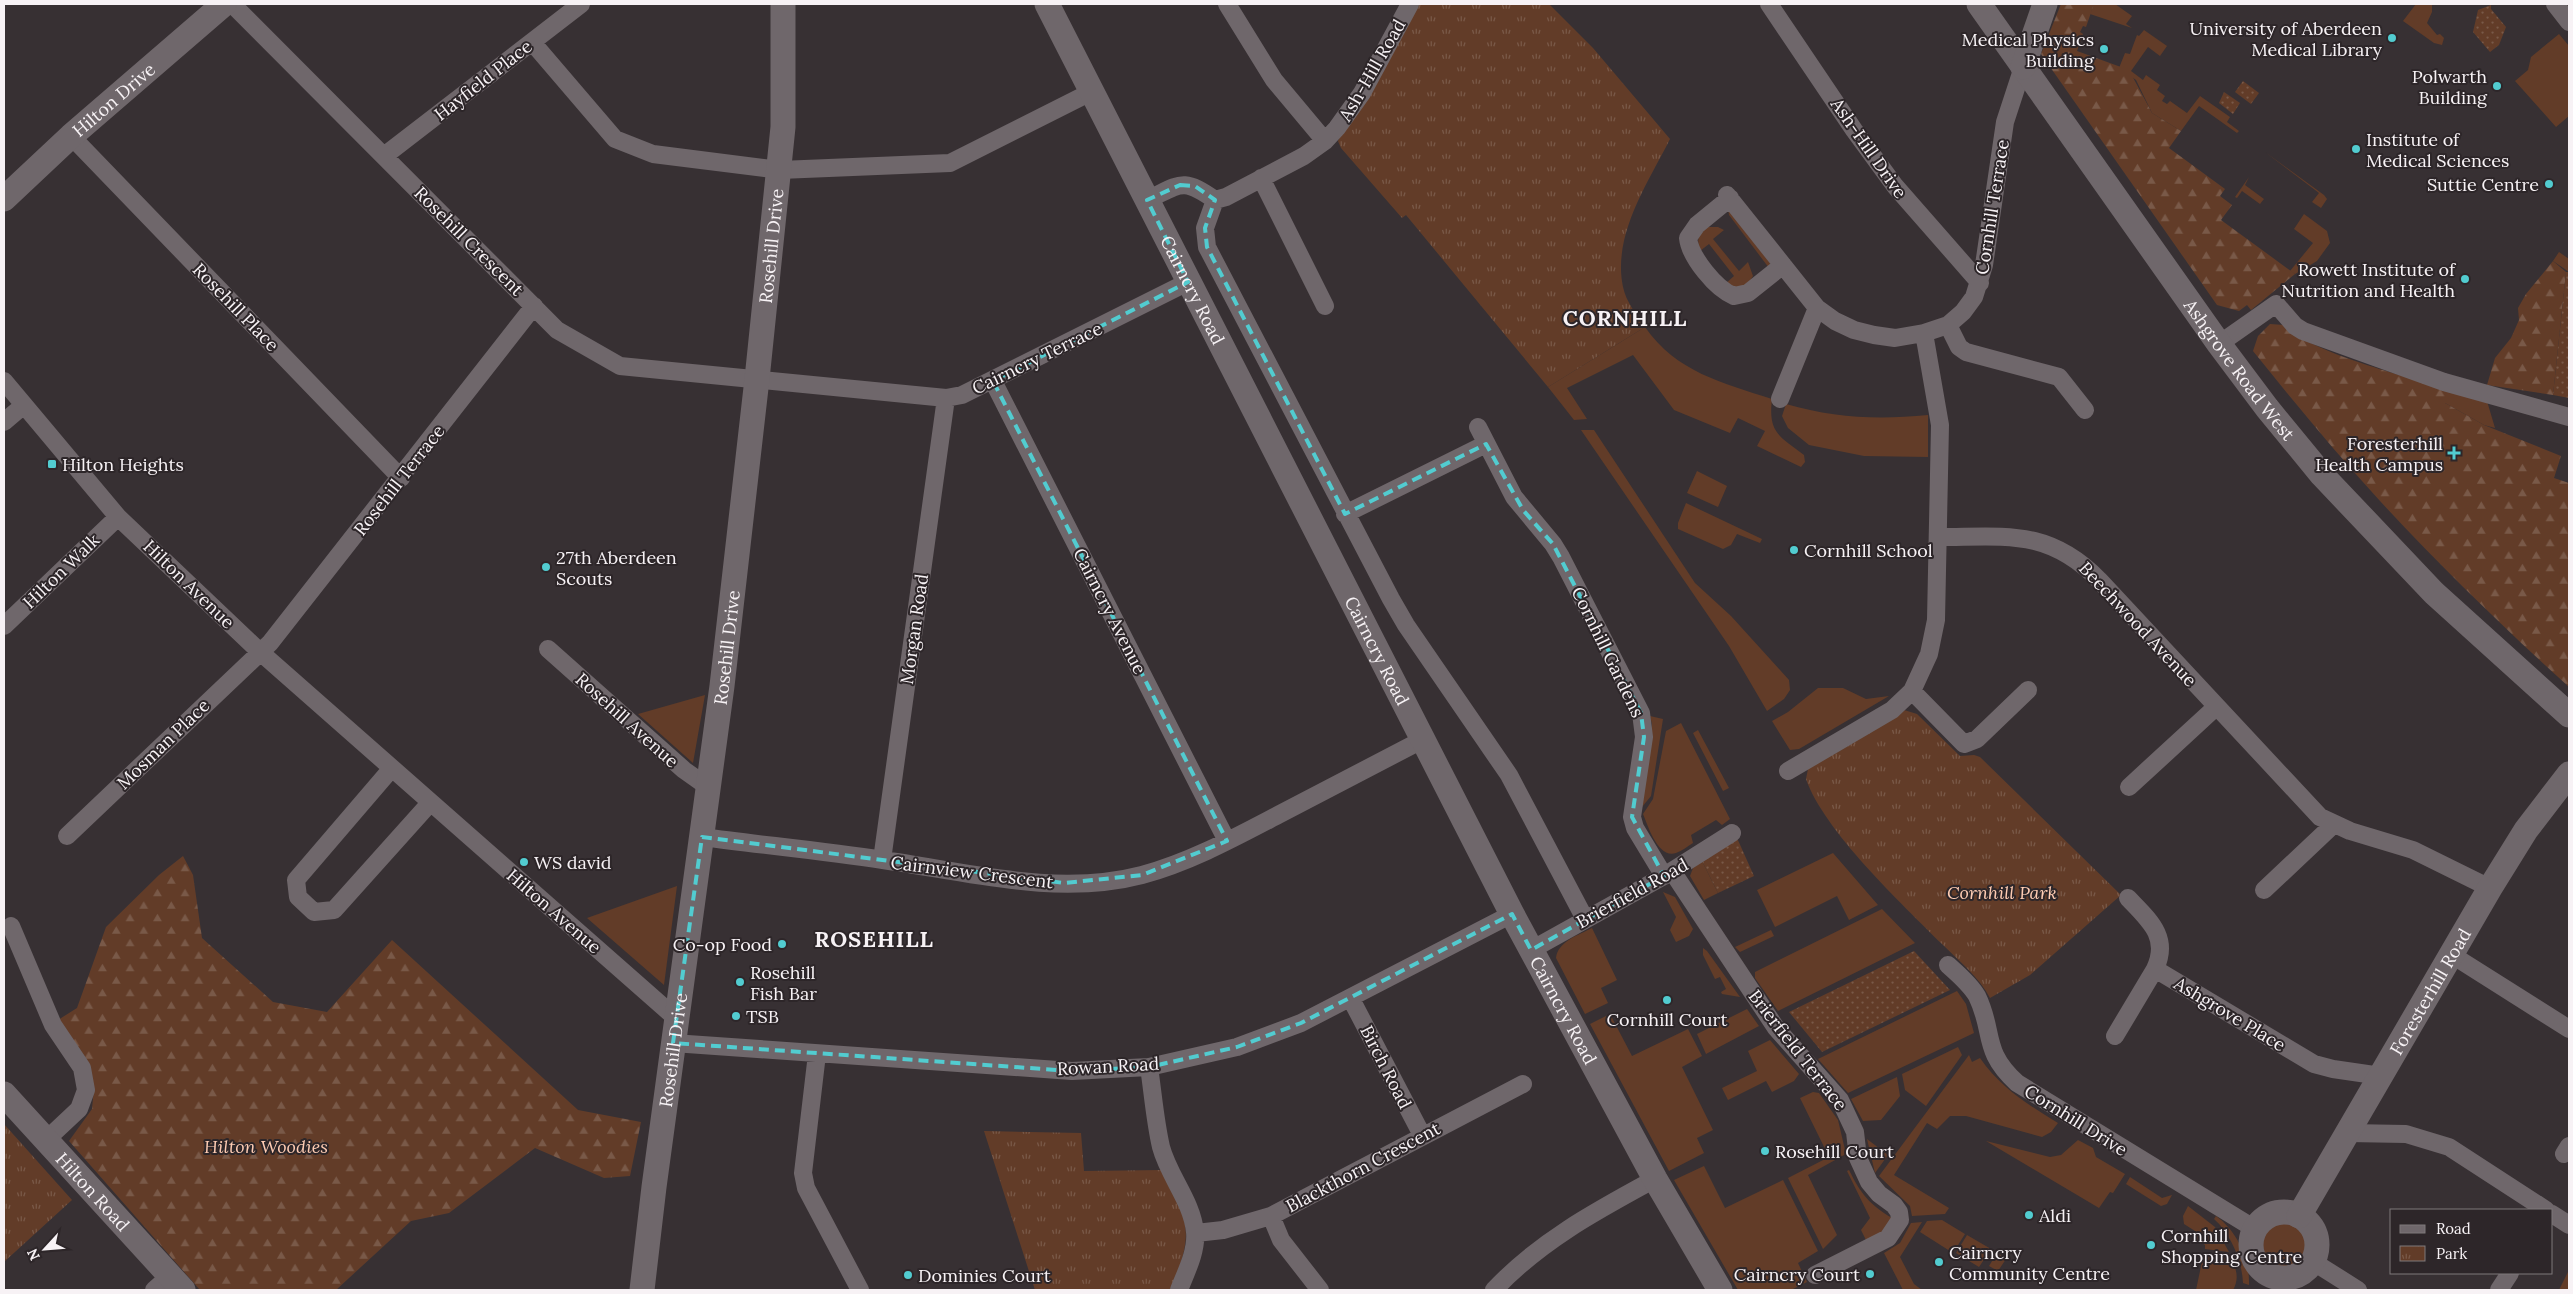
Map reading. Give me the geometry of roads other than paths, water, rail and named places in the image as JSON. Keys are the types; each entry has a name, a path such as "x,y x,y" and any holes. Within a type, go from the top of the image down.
{"street":[{"name":"Hilton Drive","path":"4,198 71,136 224,4"},
{"name":"Rosehill Crescent","path":"232,4 557,330 620,366 757,379"},
{"name":"Hayfield Place","path":"384,156 581,4"},
{"name":"Rosehill Drive","path":"642,1290 673,1043 702,837 780,170 783,127 783,4"},
{"name":"Cairncry Road","path":"1047,4 1512,914 1655,1179 1720,1290"},
{"path":"1227,4 1274,80 1325,141"},
{"name":"Ash-Hill Road","path":"1215,200 1304,156 1325,141 1346,118 1355,104 1410,4"},
{"name":"Ash-Hill Drive","path":"1769,4 1895,186 1980,283"},
{"name":"Ashgrove Road West","path":"1978,4 2219,344 2267,408 2322,475 2367,525 2441,599 2569,715"},
{"path":"2023,67 2045,4"},
{"path":"2555,4 2569,22"},
{"path":"532,42 615,139 653,154 780,170 950,163 1092,92"},
{"name":"Cornhill Terrace","path":"1783,265 1748,293 1734,296 1720,288 1692,254 1688,238 1692,230 1728,196 1783,265 1817,308 1835,321 1874,335 1895,338 1924,334 1948,325 1966,308 1980,283 2005,122 2023,67"},
{"name":"Rosehill Place","path":"71,136 401,478"},
{"path":"1261,178 1325,306"},
{"path":"1147,200 1173,188 1188,184 1195,186 1215,200"},
{"name":"Cairncry Road","path":"1215,200 1206,228 1207,247 1345,514 1406,625 1509,775 1585,919"},
{"name":"Cairncry Terrace","path":"757,379 946,398 962,395 994,381 1188,282"},
{"path":"2219,344 2276,304 2295,326 2303,331 2444,382 2569,417"},
{"name":"Rosehill Terrace","path":"259,651 270,643 534,306"},
{"path":"1780,399 1817,308"},
{"path":"1948,325 1959,347 1966,352 2059,377 2085,410"},
{"path":"1788,771 1892,710 1912,691 1924,667 1934,637 1940,425 1924,334"},
{"name":"Cairncry Avenue","path":"994,381 1227,841"},
{"name":"Hilton Avenue","path":"4,382 118,517 259,651 677,1019"},
{"name":"Morgan Road","path":"882,860 946,398"},
{"path":"4,422 24,405"},
{"name":"Cornhill Gardens","path":"1478,427 1523,510 1557,550 1642,713 1644,737 1632,817 1635,828 1668,874"},
{"path":"1345,514 1486,444"},
{"name":"Hilton Walk","path":"4,626 118,517"},
{"name":"Beechwood Avenue","path":"1938,536 2034,539 2068,553 2099,580 2310,808 2333,825 2413,850 2490,888"},
{"name":"Rosehill Avenue","path":"548,649 670,758 708,787"},
{"name":"Mosman Place","path":"67,836 259,651"},
{"path":"1912,691 1964,744 1978,739 2028,690"},
{"path":"2129,787 2216,707"},
{"name":"Cairnview Crescent","path":"702,837 882,860 1022,881 1064,884 1105,882 1142,875 1178,863 1227,841 1422,740"},
{"path":"392,768 296,880 298,897 314,912 334,910 430,803"},
{"name":"Foresterhill Road","path":"2299,1216 2490,888 2526,830 2569,774"},
{"path":"2264,890 2333,825"},
{"name":"Brierfield Road","path":"1531,950 1668,874 1732,833"},
{"name":"Brierfield Terrace","path":"1668,874 1776,1028 1840,1100 1855,1132 1858,1158 1869,1182 1899,1212 1900,1220 1888,1238 1815,1275"},
{"path":"2128,898 2156,931 2161,946 2160,958 2155,969"},
{"name":"Rowan Road","path":"673,1043 1072,1071 1149,1067 1237,1047 1300,1023 1351,999 1512,914"},
{"path":"11,926 53,1025 82,1068 86,1090 79,1109 46,1140"},
{"path":"2452,955 2569,1028"},
{"name":"Cornhill Drive","path":"1948,965 1976,996 1992,1053 2002,1070 2017,1083 2075,1121 2255,1230"},
{"name":"Ashgrove Place","path":"2114,1036 2155,969 2314,1064 2333,1069 2381,1076"},
{"name":"Birch Road","path":"1351,999 1422,1135"},
{"path":"817,1054 804,1164 806,1188 860,1290"},
{"path":"1149,1067 1161,1147 1170,1171 1190,1208 1196,1233 1192,1256 1179,1290"},
{"name":"Blackthorn Crescent","path":"1196,1233 1223,1230 1271,1216 1422,1135 1523,1084"},
{"name":"Hilton Road","path":"4,1094 46,1140 169,1285"},
{"path":"2348,1133 2406,1134 2442,1145 2544,1209"},
{"path":"1494,1290 1516,1266 1575,1222 1655,1179"},
{"path":"2287,1212 2299,1216 2309,1225 2315,1236 2316,1249 2312,1261 2304,1270 2293,1276 2280,1277 2263,1282 2260,1268 2253,1254 2251,1239 2255,1230 2263,1220 2274,1214 2287,1212"},
{"path":"2553,1215 2569,1225"},
{"path":"1271,1216 1281,1240 1320,1290"},
{"path":"2312,1261 2358,1290"},
{"path":"2498,1290 2509,1274"}],"place":[{"name":"University of Aberdeen Medical Library","path":"2392,38"},
{"name":"Medical Physics Building","path":"2104,49"},
{"name":"Polwarth Building","path":"2497,86"},
{"name":"Institute of Medical Sciences","path":"2356,149"},
{"name":"Suttie Centre","path":"2549,184"},
{"name":"Rowett Institute of Nutrition and Health","path":"2465,279"},
{"name":"Foresterhill Health Campus","path":"2454,453"},
{"name":"Hilton Heights","path":"52,464"},
{"name":"Cornhill School","path":"1794,550"},
{"name":"27th Aberdeen Scouts","path":"546,567"},
{"name":"WS david","path":"524,862"},
{"name":"Co-op Food","path":"782,944"},
{"name":"Rosehill Fish Bar","path":"740,982"},
{"name":"Cornhill Court","path":"1667,1000"},
{"name":"TSB","path":"736,1016"},
{"name":"Rosehill Court","path":"1765,1151"},
{"name":"Aldi","path":"2029,1215"},
{"name":"Cornhill Shopping Centre","path":"2151,1245"},
{"name":"Cairncry Community Centre","path":"1939,1262"},
{"name":"Cairncry Court","path":"1870,1274"},
{"name":"Dominies Court","path":"908,1275"}],"district":[{"name":"CORNHILL","path":"1625,318"},
{"name":"ROSEHILL","path":"874,939"}],"park label":[{"name":"Cornhill Park","path":"2002,892"},
{"name":"Hilton Woodies","path":"266,1146"}]}
